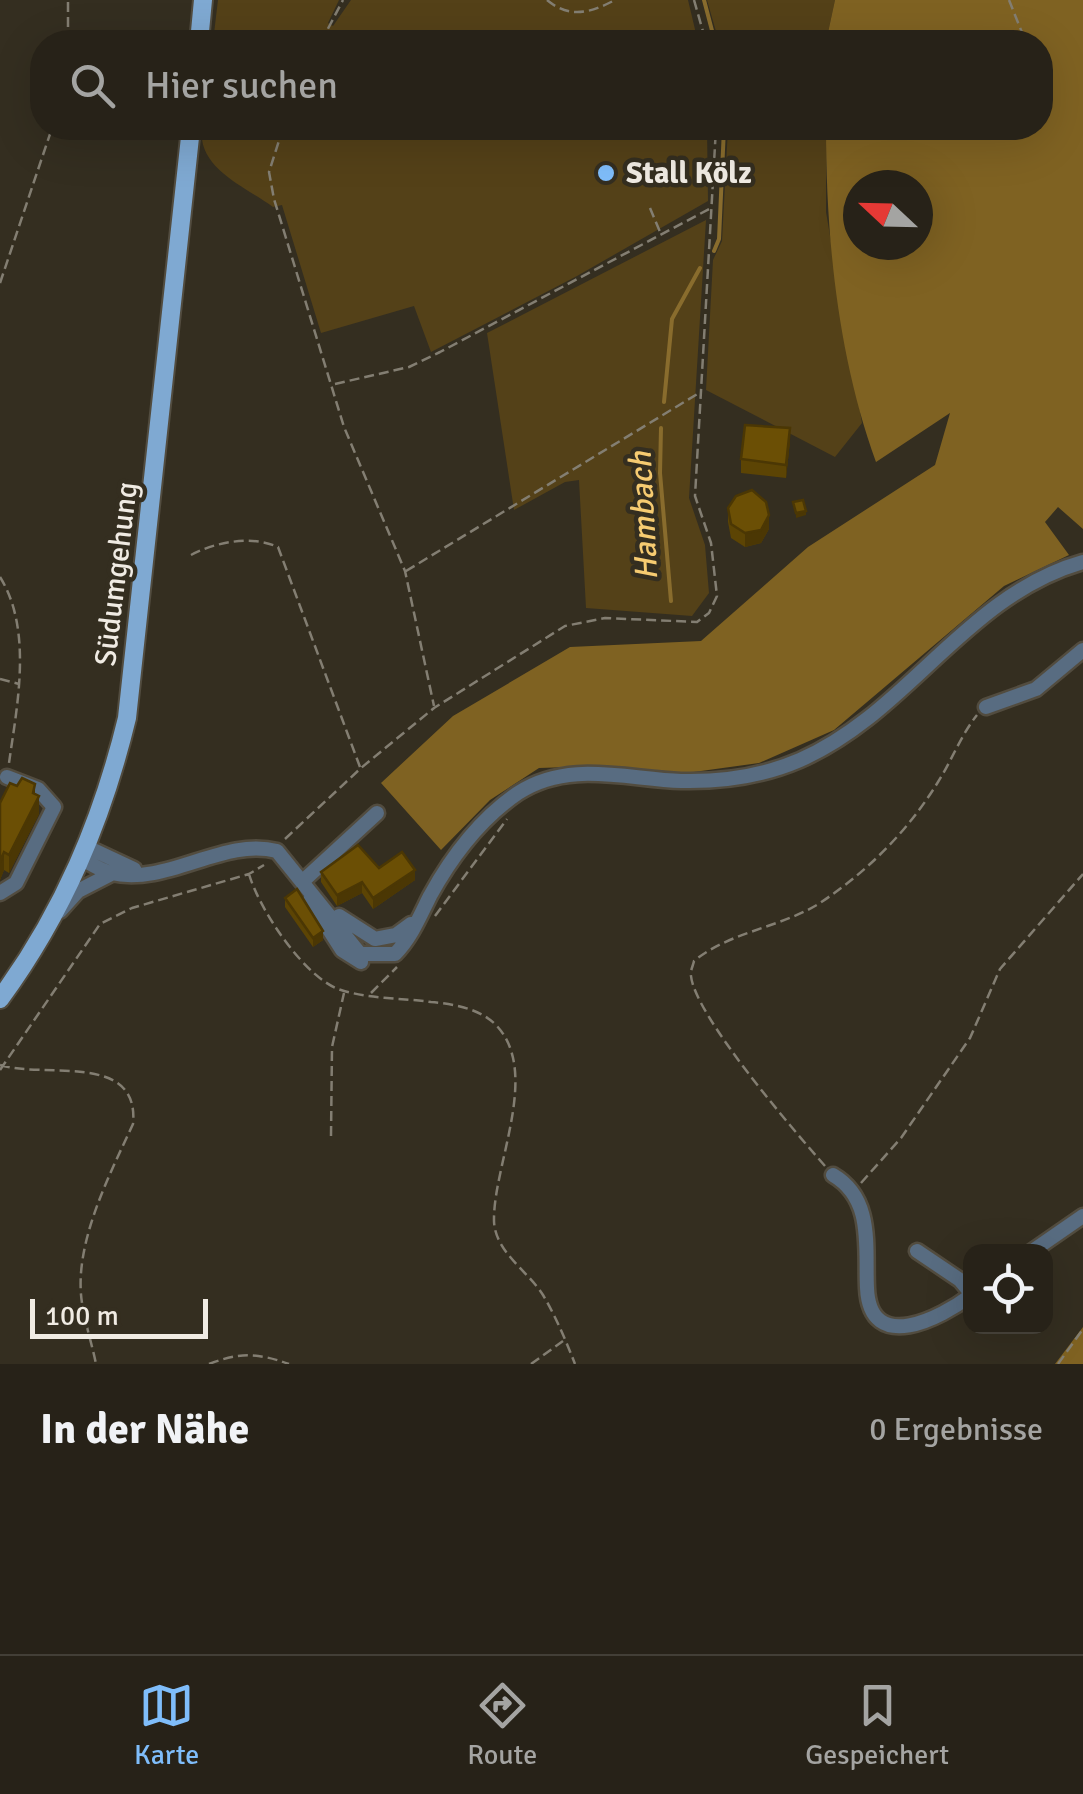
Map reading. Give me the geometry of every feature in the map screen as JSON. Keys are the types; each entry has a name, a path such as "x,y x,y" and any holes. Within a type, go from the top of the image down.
{"main road":[{"path":"200,30 204,0"},
{"name":"Südumgehung","path":"0,999 52,918 85,853 105,802 127,718 144,594 190,140"}],"street":[{"path":"52,918 78,891 112,874 144,872 259,846 277,851 360,954 398,951 429,892 463,844 507,803 541,781 570,774 724,780 768,772 802,759 856,729 1003,598 1044,573 1077,564 1083,578"},
{"path":"986,707 1036,689 1083,650"},
{"path":"0,893 16,883 54,808 38,789 7,777"},
{"path":"306,885 377,814"},
{"path":"85,853 144,872"},
{"path":"85,853 112,874"},
{"path":"306,885 356,930 376,939 396,935 413,919"},
{"path":"832,1174 853,1191 864,1216 869,1299 882,1318 895,1325 920,1326 963,1298"},
{"path":"1043,1244 1083,1216"},
{"path":"917,1251 963,1284"}],"path":[{"path":"68,0 68,30"},
{"path":"327,30 343,0"},
{"path":"546,0 560,10 582,14 615,0"},
{"path":"694,0 703,30"},
{"path":"1008,0 1021,30"},
{"path":"0,283 48,140"},
{"path":"278,140 269,172 344,427 405,571 434,708"},
{"path":"96,1364 81,1300 82,1272 90,1233 133,1124 134,1108 128,1093 110,1078 89,1071 28,1073 1,1067 100,924 132,908 260,869 292,830 434,708 565,626 605,618 696,622 710,613 717,596 711,543 694,496 715,140"},
{"path":"332,384 409,366 440,352 712,207"},
{"path":"650,208 660,234"},
{"path":"405,571 700,392"},
{"path":"191,555 209,546 252,541 278,547 360,768"},
{"path":"0,577 15,624 20,684 7,777"},
{"path":"0,679 20,684"},
{"path":"832,1174 783,1118 709,1014 691,976 694,961 720,943 784,922 864,871 913,819 975,717 986,707"},
{"path":"413,919 434,918 444,909 505,827 507,803"},
{"path":"248,874 281,939 332,986 474,1011 504,1034 514,1074 513,1120 501,1163 494,1228 499,1244 542,1292 576,1364"},
{"path":"853,1191 901,1138 970,1038 1000,969 1083,874"},
{"path":"370,994 401,962 398,951"},
{"path":"330,1136 332,1047 344,991"},
{"path":"1058,1364 1083,1329"},
{"path":"532,1364 565,1340"},
{"path":"209,1364 238,1354 258,1353 289,1364"}],"shaded area":[{"path":"218,0 339,0 328,23 333,26 351,0 688,0 695,30 214,30"},
{"path":"707,0 835,0 829,30 716,30"},
{"path":"835,0 1083,0 1083,529 1058,507 1045,522 1069,555 1004,586 834,730 759,763 672,775 599,766 539,768 490,800 441,850 381,783 453,716 570,647 701,641 808,547 935,465 950,413 876,462 843,339 832,255 826,140 1053,140 1053,30 829,30"},
{"path":"707,140 708,201 577,276 431,352 414,306 321,333 282,205 273,207 225,175 202,142"},
{"path":"727,140 826,140 826,212 862,423 835,457 706,390 713,260 722,241"},
{"path":"706,220 689,498 705,545 709,593 692,616 586,608 579,480 565,482 514,510 487,333"},
{"path":"1083,1327 1083,1364 1055,1364"}],"building":[{"path":"745,425 790,428 786,465 741,459"},
{"path":"752,490 766,502 769,515 761,530 745,533 731,524 728,508 736,496"},
{"path":"803,500 806,511 796,513 793,502"},
{"path":"22,778 35,784 33,793 39,796 9,855 4,852 0,862 0,803 10,783 17,786"},
{"path":"358,845 379,868 402,852 415,870 373,898 362,882 337,895 321,872"},
{"path":"297,889 323,931 313,938 285,898"}],"waterway":[{"name":"Hambach","path":"704,0 712,30"},
{"name":"Hambach","path":"714,251 719,239 723,140"},
{"name":"Hambach","path":"664,402 672,319 700,268"},
{"name":"Hambach","path":"661,428 660,473 671,601"}],"place":[{"name":"Stall Kölz","path":"606,173"}]}
